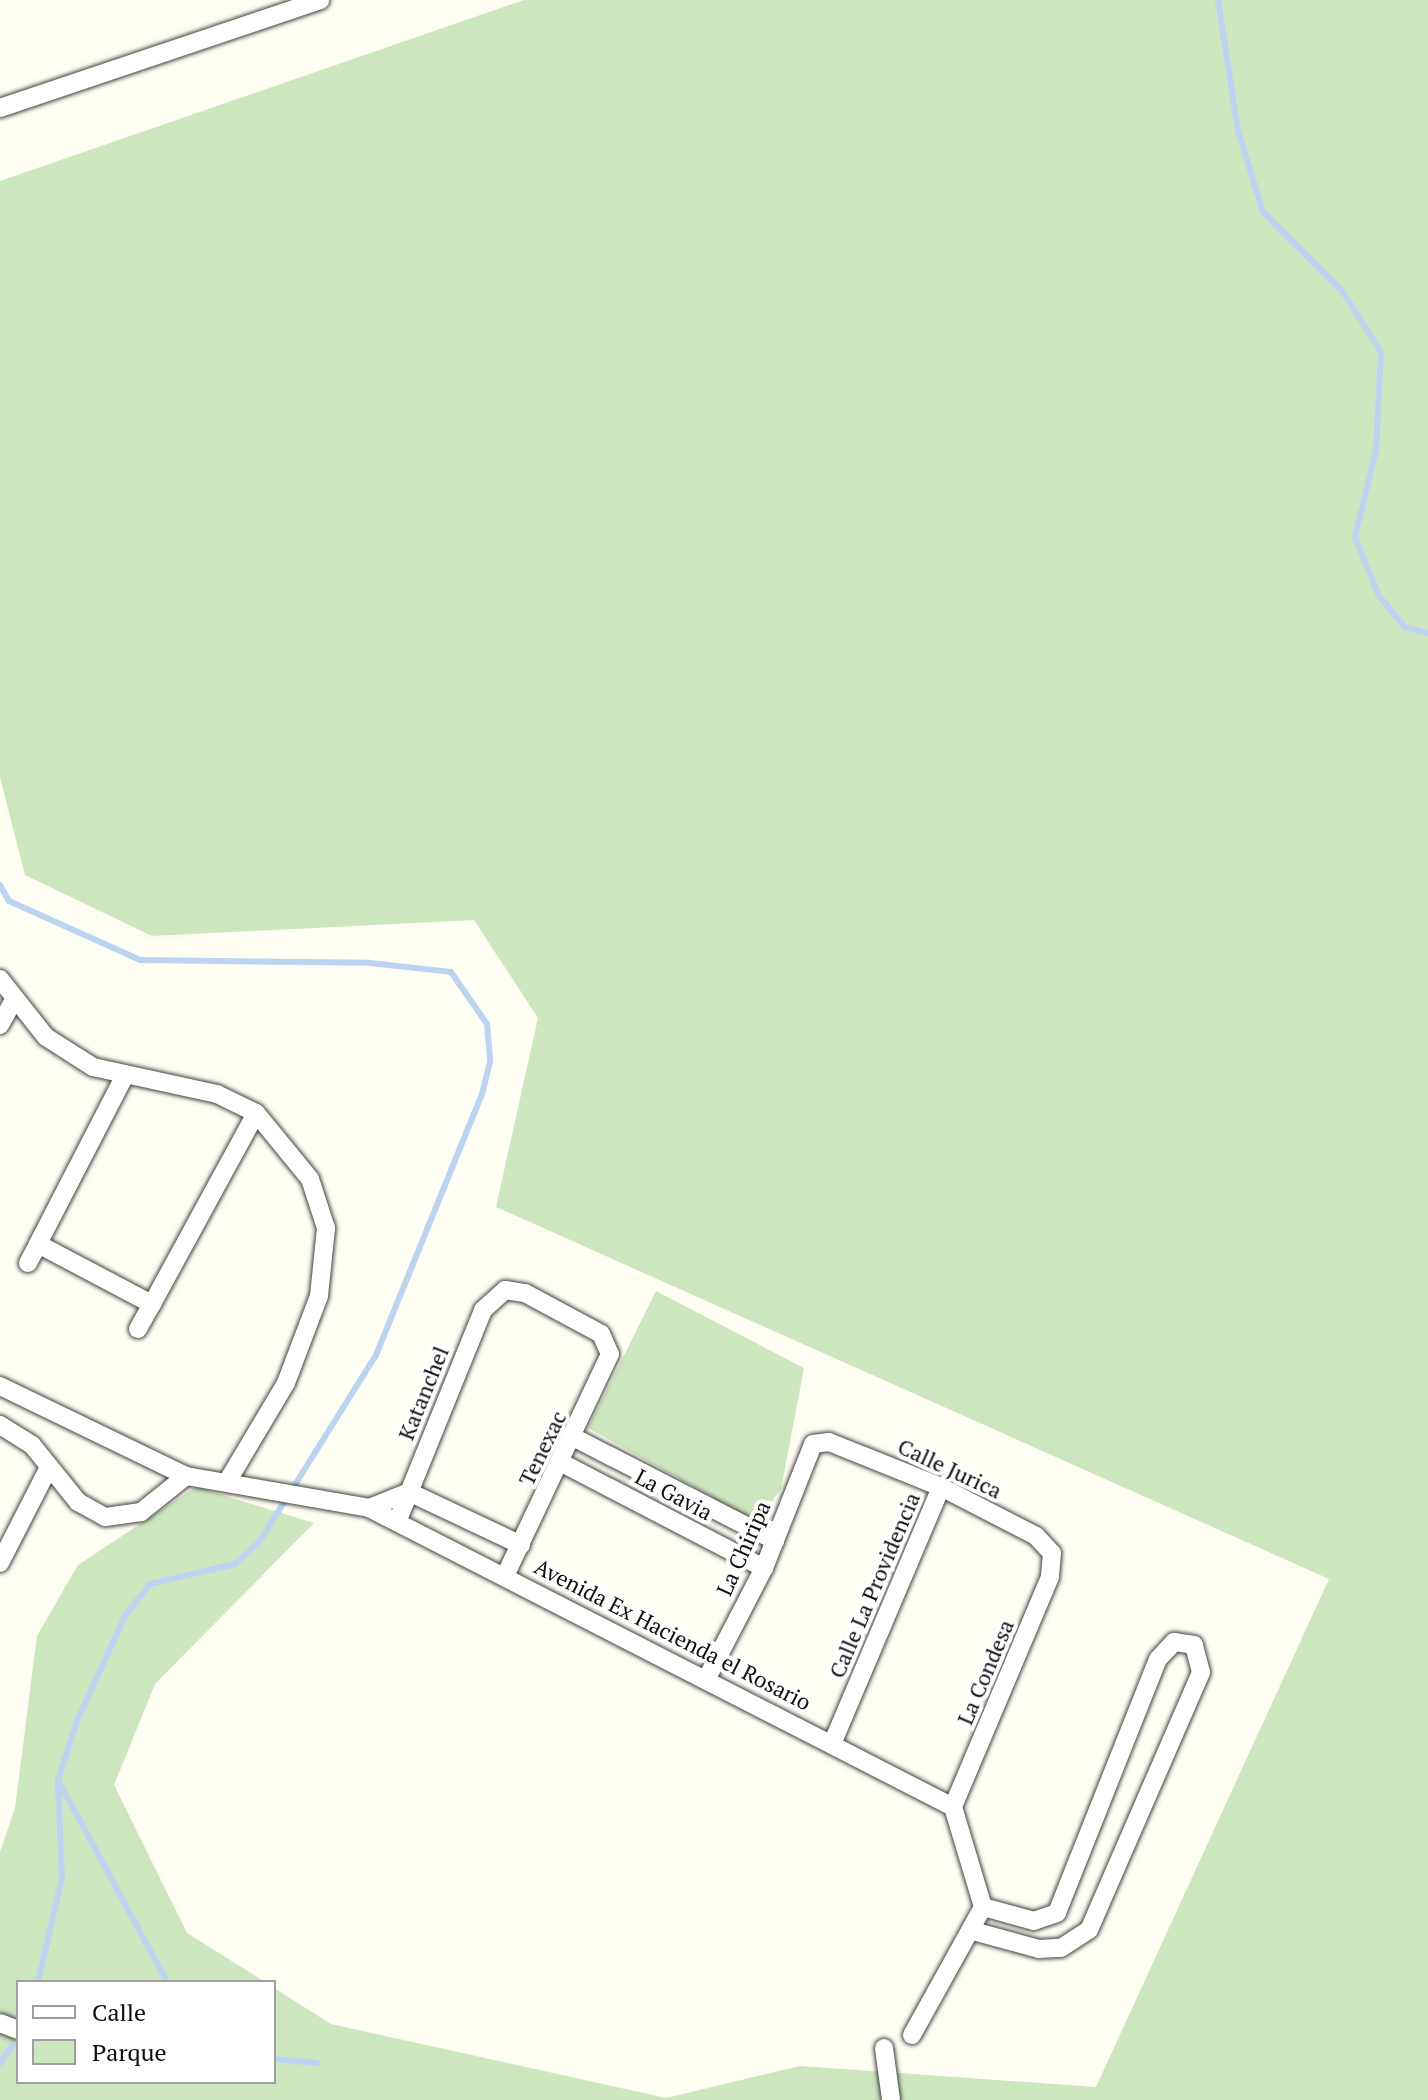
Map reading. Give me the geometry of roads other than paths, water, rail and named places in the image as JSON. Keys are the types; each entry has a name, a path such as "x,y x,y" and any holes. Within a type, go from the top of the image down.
{"street":[{"path":"0,108 320,0"},
{"path":"0,979 14,1000 68,1054 123,1079 217,1094 256,1113 310,1179 327,1250 298,1357 227,1482"},
{"path":"0,1025 14,1000"},
{"path":"28,1263 123,1079"},
{"path":"138,1329 256,1113"},
{"path":"38,1244 152,1304"},
{"name":"Tenexac","path":"505,1290 525,1293 607,1341 608,1362 575,1438 506,1574"},
{"name":"Katanchel","path":"397,1522 483,1310 505,1290"},
{"name":"Avenida Ex Hacienda el Rosario","path":"0,1386 186,1476 369,1508 708,1676 953,1807"},
{"path":"0,1425 26,1440 48,1469 91,1512 118,1519 141,1512 186,1476"},
{"name":"La Gavia","path":"575,1438 775,1541"},
{"name":"La Chiripa","path":"708,1676 764,1568 808,1449 820,1441"},
{"name":"Calle Jurica","path":"820,1441 941,1487 1036,1536 1052,1553"},
{"name":"La Gavia","path":"562,1463 764,1568"},
{"path":"0,1563 48,1469"},
{"name":"Calle La Providencia","path":"832,1744 941,1487"},
{"path":"369,1508 409,1492"},
{"name":"Avenida Ex Hacienda el Rosario","path":"409,1492 521,1545"},
{"name":"La Condesa","path":"953,1807 1043,1596 1052,1553"},
{"path":"973,1931 1039,1949 1078,1940 1096,1919 1201,1672 1201,1655 1185,1638 1158,1659 1066,1898 1047,1920 1034,1921 983,1907"},
{"path":"912,2035 973,1931 983,1907 953,1807"},
{"path":"1034,1921 1039,1949"},
{"path":"884,2048 891,2100"}],"waterway":[{"path":"1218,0 1238,131 1263,212 1343,292 1381,352 1376,450 1355,537 1379,596 1405,627 1428,633"},
{"path":"0,885 9,901 140,960 370,963 451,972 487,1024 490,1062 482,1094 376,1355 259,1542 235,1564 150,1584 125,1616 77,1721 58,1780 166,1980"},
{"path":"38,1980 62,1877 58,1784"},
{"path":"0,2063 13,2045"},
{"path":"276,2059 317,2063"}]}
